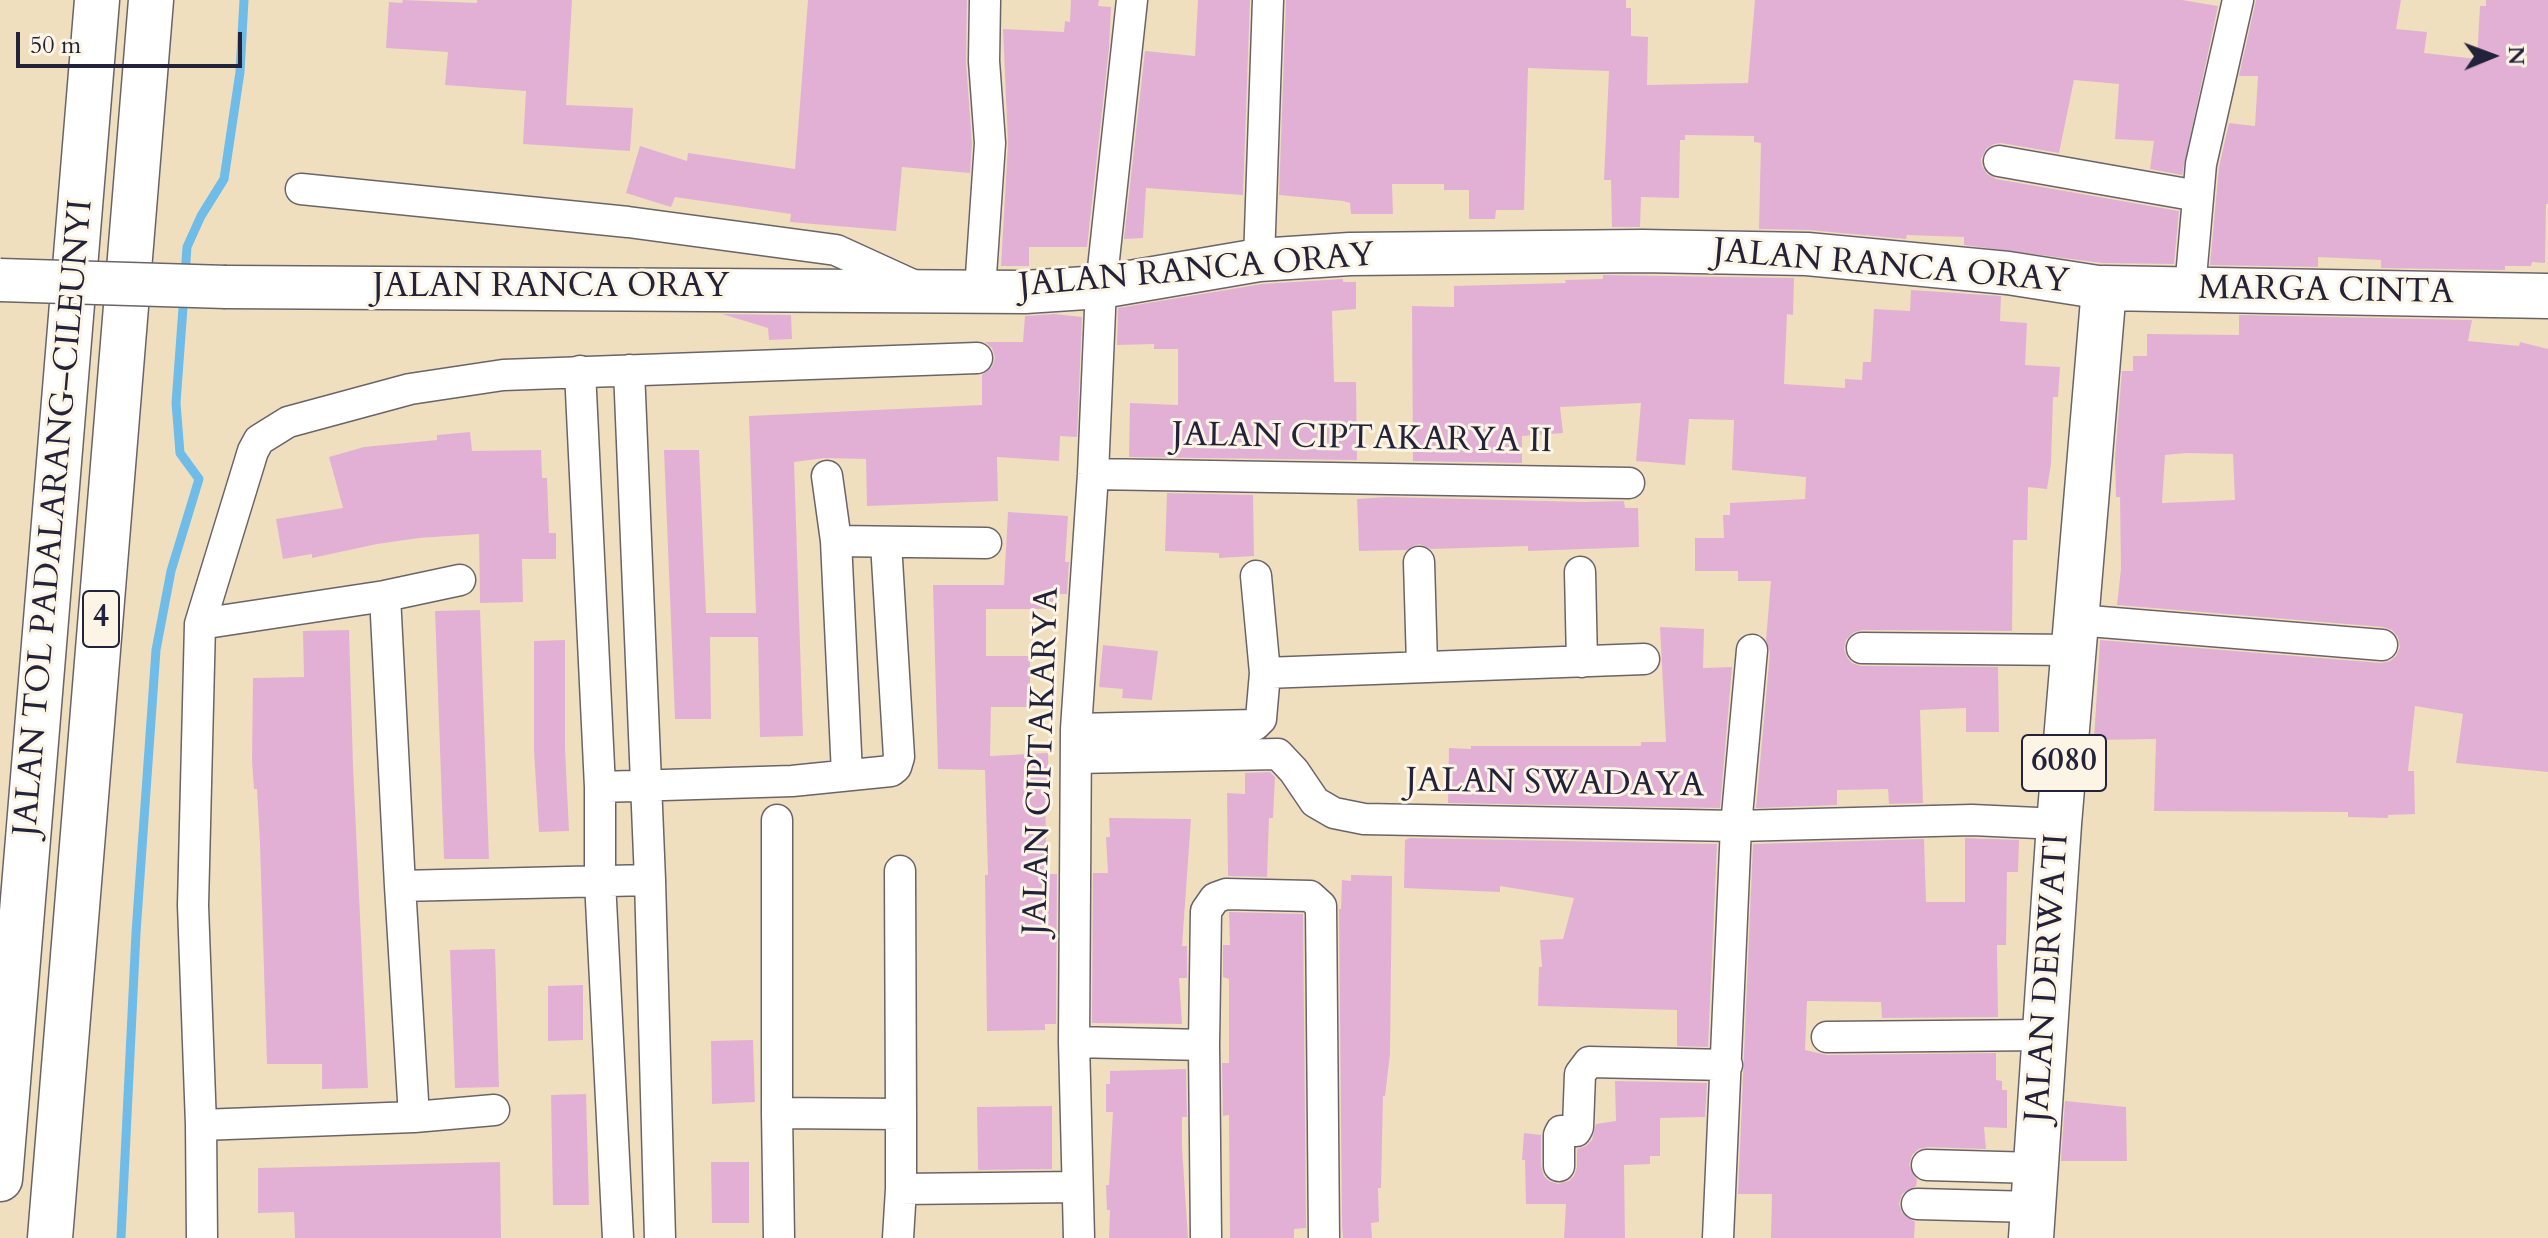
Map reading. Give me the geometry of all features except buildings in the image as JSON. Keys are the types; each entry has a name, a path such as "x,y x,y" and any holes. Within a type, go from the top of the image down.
{"main road":[{"name":"JALAN TOL PADALARANG–CILEUNYI","path":"0,1179 97,0"},
{"name":"JALAN TOL PADALARANG–CILEUNYI","path":"50,1238 151,0"},
{"name":"MARGA CINTA","path":"2104,288 2548,296"},
{"name":"JALAN DERWATI","path":"2034,1204 2059,824 2104,288"}],"street":[{"path":"980,290 990,143 984,61 985,0"},
{"name":"JALAN CIPTAKARYA","path":"1079,1238 1074,1042 1076,744 1101,287 1132,0"},
{"path":"1259,260 1268,0"},
{"path":"2190,289 2201,164 2238,0"},
{"path":"1999,161 2198,196"},
{"path":"301,189 628,222 836,250 923,290"},
{"name":"JALAN RANCA ORAY","path":"0,280 226,287 1025,292 1101,287 1259,260 1350,254 1627,251 1807,254 2008,273 2104,288"},
{"path":"202,1238 193,905 200,624 259,440 288,422 410,389 503,375 977,358"},
{"path":"629,370 650,880 660,1238"},
{"path":"580,371 618,1238"},
{"name":"JALAN CIPTAKARYA II","path":"1093,474 1629,483"},
{"path":"827,476 836,541 847,774"},
{"path":"836,541 986,543"},
{"path":"600,787 792,781 891,771 896,767 899,757 886,543"},
{"path":"1419,562 1422,665"},
{"path":"1580,572 1582,662"},
{"path":"1076,744 1255,725 1261,719 1265,673 1256,576"},
{"path":"200,624 385,596 460,580"},
{"path":"385,596 414,1117"},
{"path":"1862,648 2075,635 2382,645"},
{"path":"1718,1238 1736,826 1752,650"},
{"path":"1265,673 1644,659"},
{"name":"JALAN SWADAYA","path":"1076,744 1278,754 1315,802 1334,813 1364,819 1736,826 1972,820 2059,824"},
{"path":"777,820 779,1238"},
{"path":"898,1238 901,1189 900,871"},
{"path":"400,886 650,880"},
{"path":"1206,1238 1206,911 1221,894 1310,896 1322,911 1324,1238"},
{"path":"1827,1037 2045,1035"},
{"path":"1074,1042 1204,1045"},
{"path":"1559,1166 1559,1135 1561,1131 1576,1131 1578,1127 1580,1074 1589,1062 1727,1065"},
{"path":"201,1125 414,1117 494,1110"},
{"path":"777,1113 901,1114"},
{"path":"1927,1165 2034,1204"},
{"path":"901,1189 1076,1187"},
{"path":"1917,1204 2034,1204"}],"waterway":[{"path":"185,275 187,247 201,216 224,179 240,72 244,0"},
{"path":"121,1238 136,933 156,650 171,571 199,479 180,453 176,403 184,294"}]}
